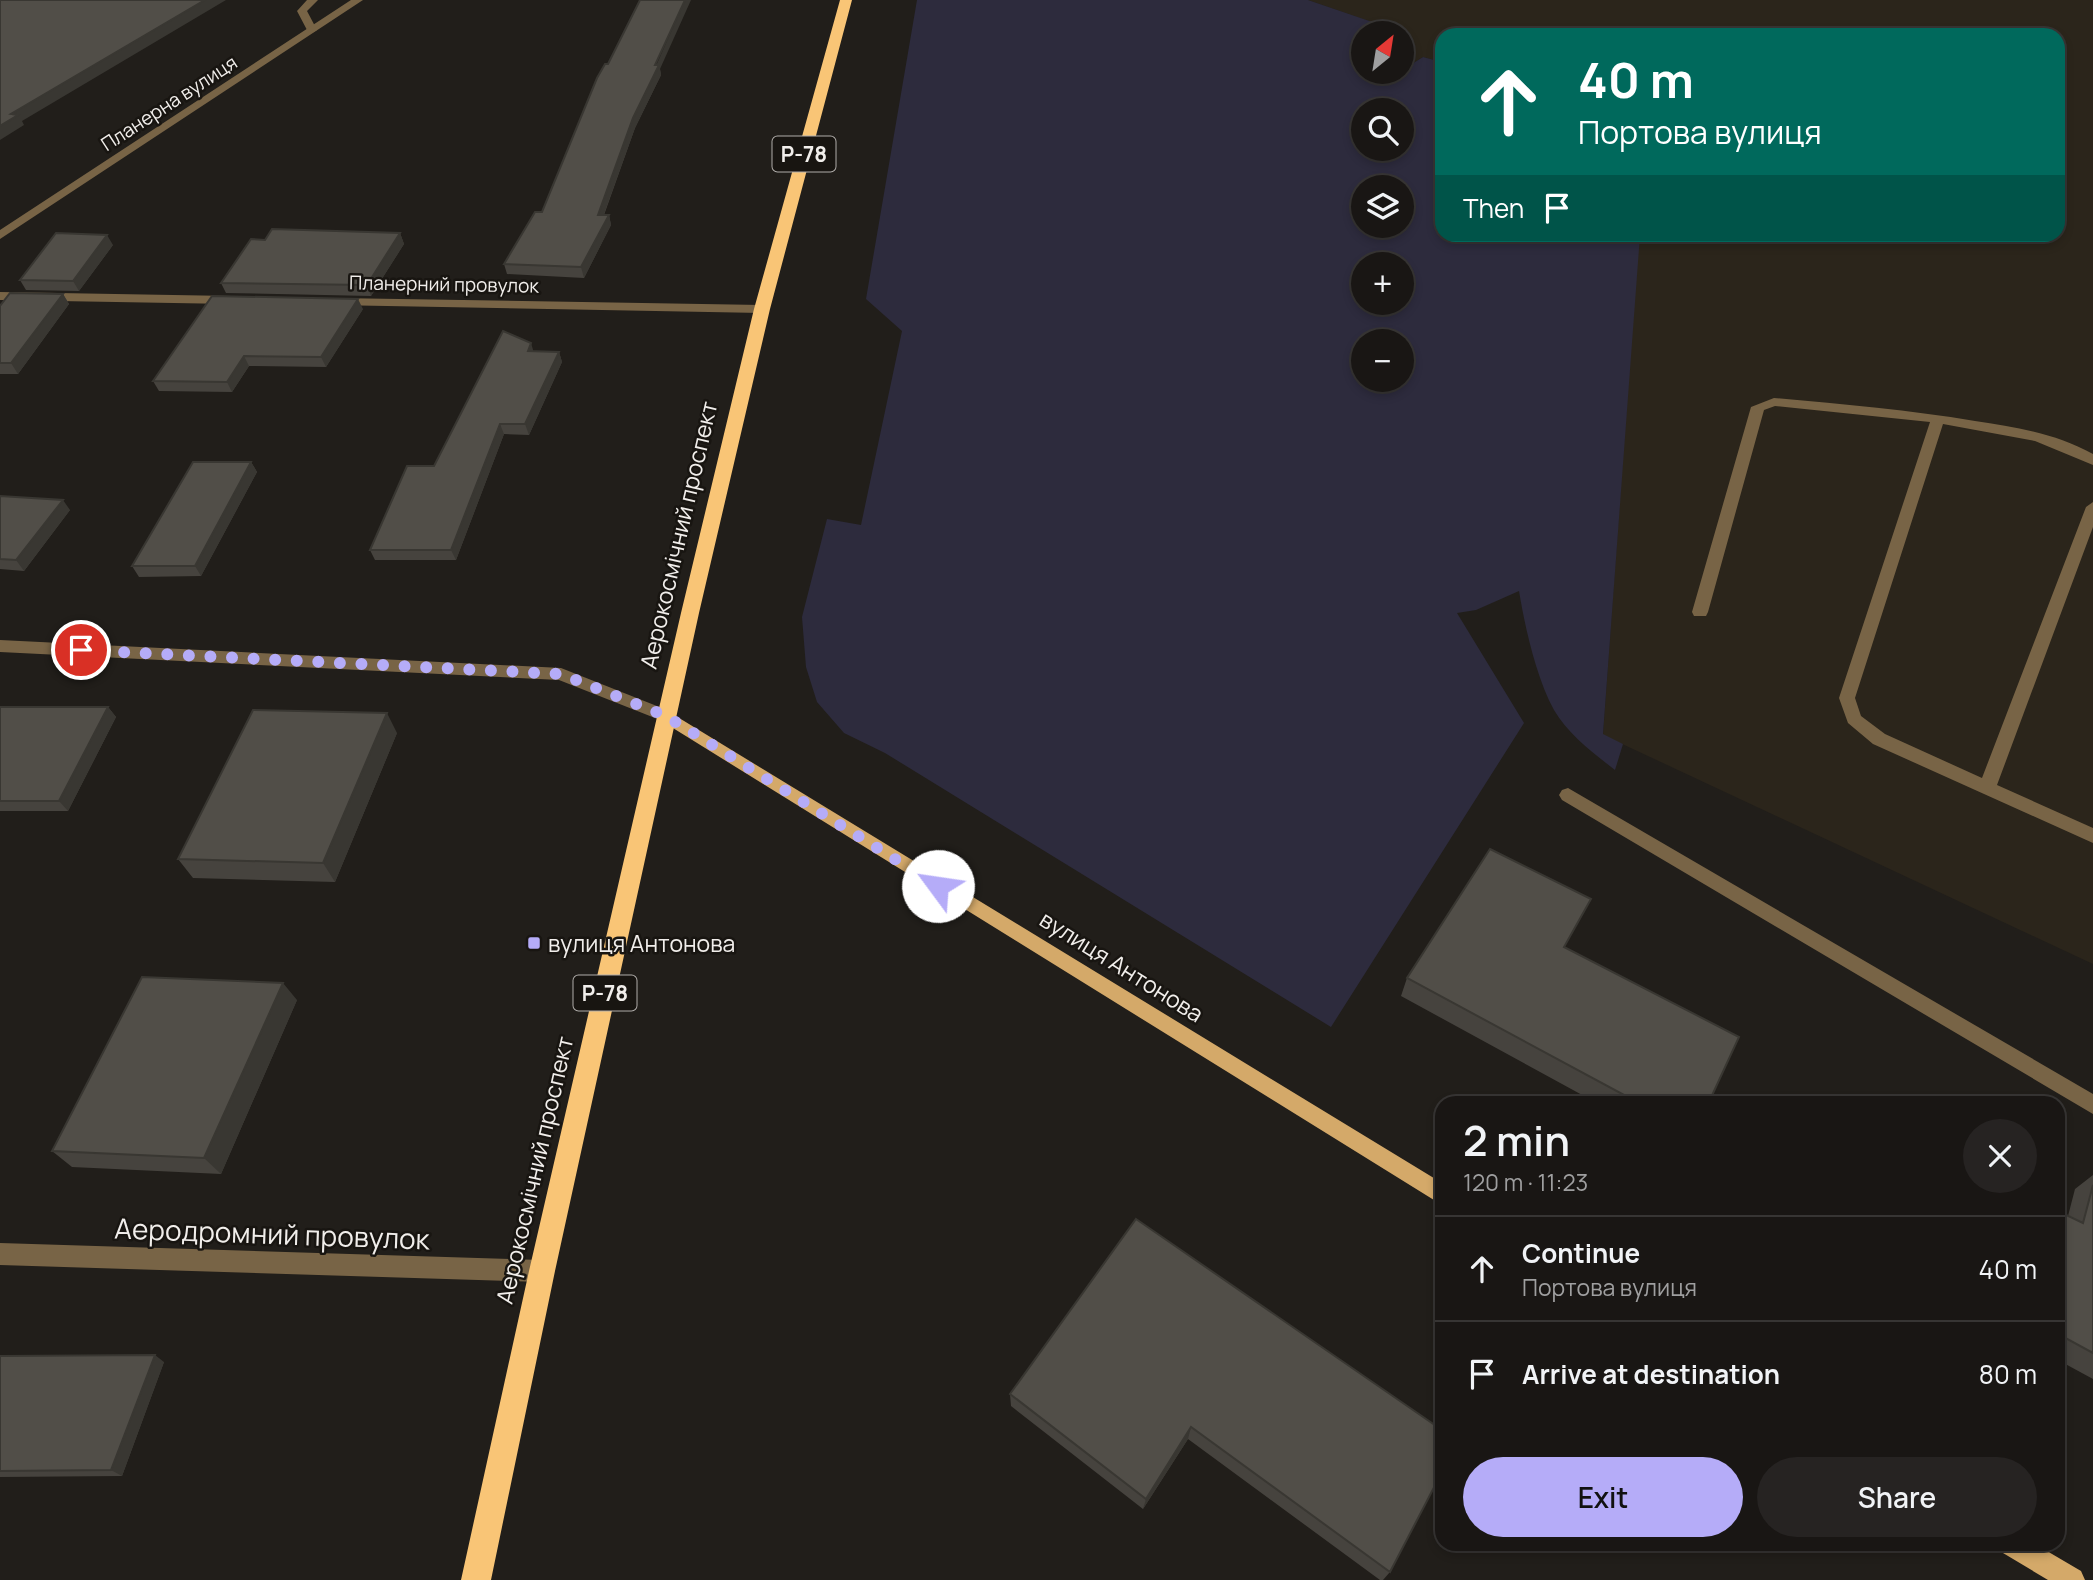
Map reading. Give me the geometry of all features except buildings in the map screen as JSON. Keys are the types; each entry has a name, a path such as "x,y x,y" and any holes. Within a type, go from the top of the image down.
{"highway":[{"name":"Аерокосмічний проспект","path":"476,1580 542,1270 666,716 762,309 846,0"}],"main road":[{"name":"вулиця Антонова","path":"666,716 1435,1191"},
{"path":"2024,1551 2072,1580"}],"street":[{"path":"312,30 302,11 313,0"},
{"name":"Планерна вулиця","path":"0,235 358,0"},
{"path":"0,296 238,300"},
{"name":"Планерний провулок","path":"321,302 762,309"},
{"path":"1700,612 1758,407 1774,402 1938,419 2037,436 2071,447 2093,460"},
{"path":"1938,419 1847,698 1854,719 1879,739 2093,836"},
{"path":"1987,788 2093,508"},
{"path":"0,646 561,674 666,716"},
{"path":"1569,795 2093,1105"},
{"name":"Аеродромний провулок","path":"0,1254 542,1270"}],"shaded area":[{"path":"917,0 1308,0 1369,21 1351,21 1351,84 1414,84 1414,63 1423,57 1435,60 1435,242 1639,242 1603,734 1623,744 1615,770 1574,735 1554,710 1537,667 1519,591 1476,610 1457,613 1524,723 1331,1027 885,753 844,733 817,702 806,667 802,617 827,519 861,525 902,331 866,299"},
{"path":"1308,0 2093,0 2093,964 1603,735 1638,242 2065,242 2065,28 1435,28 1435,60 1423,57 1414,63 1414,21 1369,21"}],"place":[{"name":"вулиця Антонова","path":"534,943"}],"route":[{"path":"81,650 561,674 666,716 938,886"}]}
